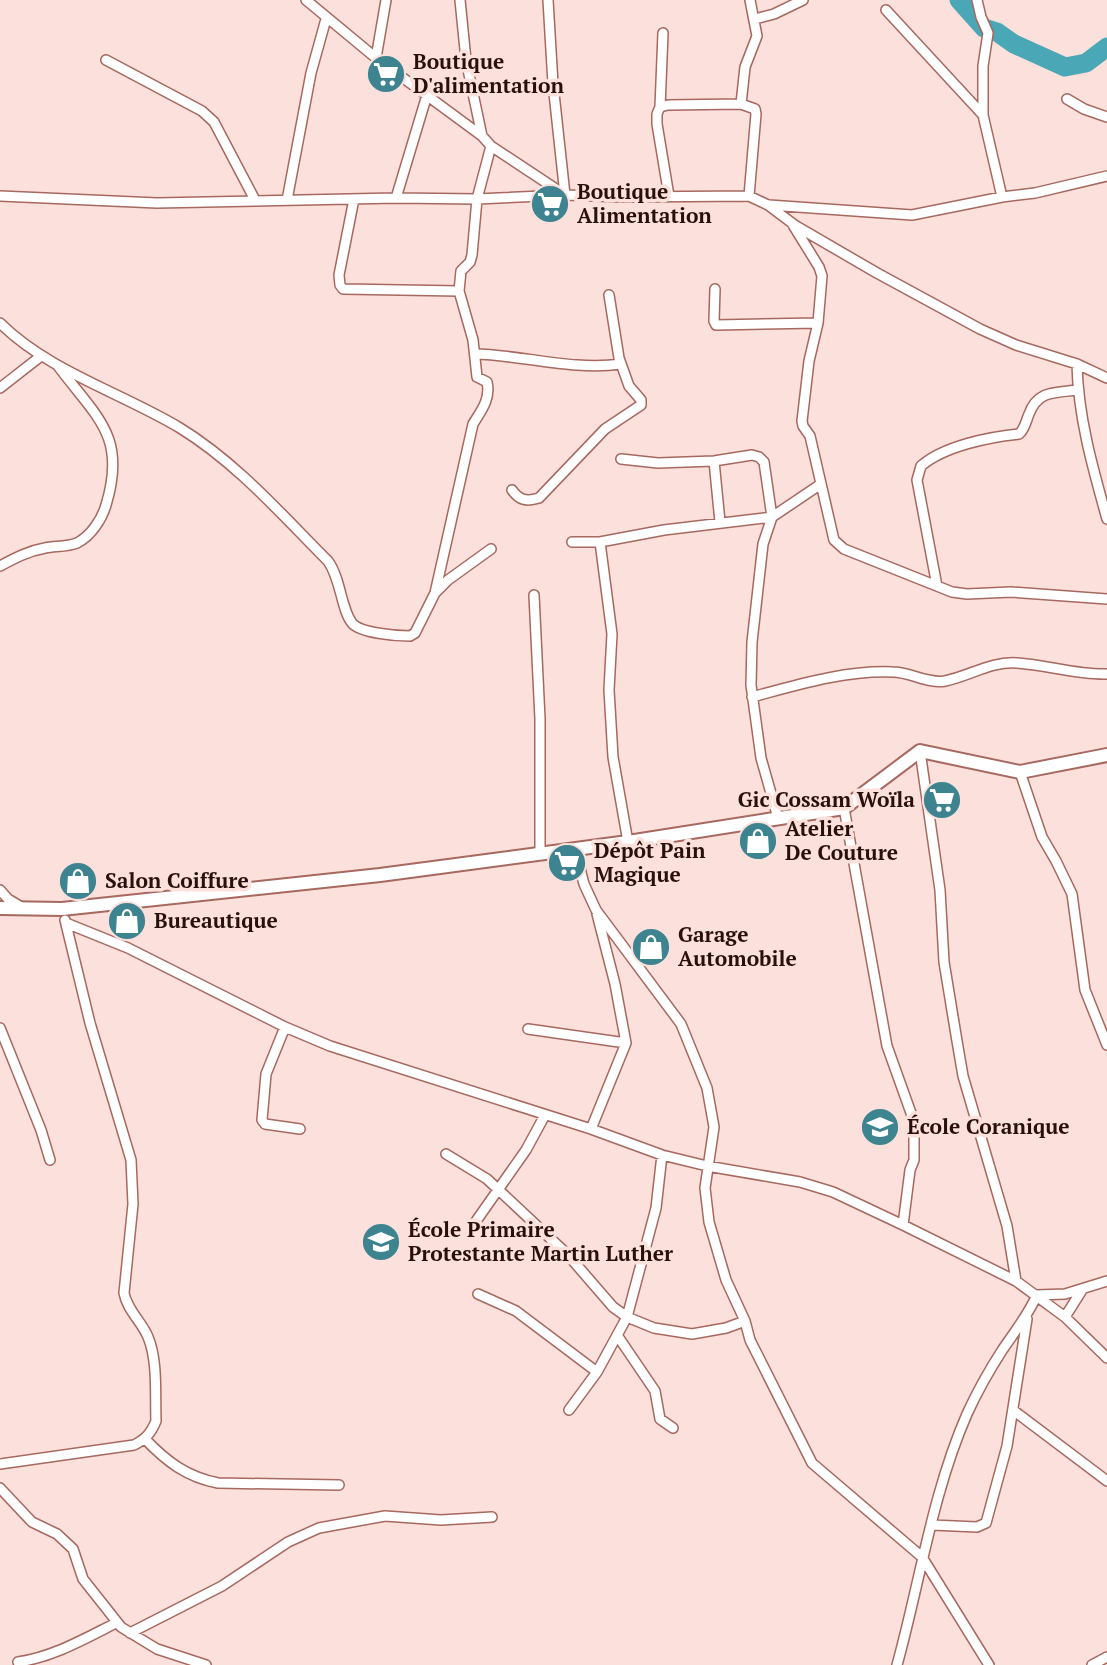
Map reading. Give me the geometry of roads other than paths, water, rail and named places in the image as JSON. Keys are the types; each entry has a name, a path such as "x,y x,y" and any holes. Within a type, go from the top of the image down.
{"main road":[{"path":"0,908 62,909 380,875 628,842 844,808 920,751 1020,772 1107,755"}],"street":[{"path":"306,0 326,19 482,136 491,146 565,195"},
{"path":"376,58 386,0"},
{"path":"460,0 466,60 482,136"},
{"path":"548,0 553,84 565,195"},
{"path":"741,104 745,67 757,36 750,0"},
{"path":"755,19 774,14 803,0"},
{"path":"977,0 988,33 983,66 983,115 1002,197"},
{"path":"886,10 983,115"},
{"path":"287,200 311,72 326,19"},
{"path":"663,33 657,124 669,196"},
{"path":"106,60 202,110 214,122 255,200"},
{"path":"396,198 427,95"},
{"path":"1067,99 1084,109 1107,117"},
{"path":"660,107 741,104 755,108 749,195"},
{"path":"0,323 41,356 173,424 236,470 328,561 336,572 350,621 355,626 363,630 410,636 415,633 435,593 473,424 484,408 487,396 486,383 477,377 475,372 469,320 459,291 461,271 470,262 472,255 477,199 491,146"},
{"path":"768,205 912,215 1035,193 1107,176"},
{"path":"0,196 157,203 477,199 565,195 749,195 877,273 989,333 1016,345 1077,364 1107,378"},
{"path":"354,199 339,275 343,289 459,291"},
{"path":"791,222 819,267 821,285 818,323 809,361 802,413 803,426 810,436 834,540 838,545 952,592 1011,592 1107,599"},
{"path":"715,289 716,325 818,323"},
{"path":"512,490 517,497 524,500 538,498 605,429 641,405 641,400 629,386 621,365 609,295"},
{"path":"475,354 587,365 621,365"},
{"path":"0,387 41,356"},
{"path":"0,566 28,551 74,544 84,538 104,511 111,487 115,464 106,430 55,362"},
{"path":"1077,364 1077,390 1107,519"},
{"path":"937,586 917,480 921,466 949,451 996,436 1019,434 1024,429 1035,399 1077,390"},
{"path":"621,459 648,463 714,461 752,455 764,462 772,517 763,544 752,642 752,697 761,758 778,818"},
{"path":"714,461 720,522"},
{"path":"572,542 600,542 720,522 772,517 821,484"},
{"path":"600,542 612,634 609,690 613,757 628,842"},
{"path":"435,593 491,548"},
{"path":"534,594 540,719 540,854"},
{"path":"752,697 801,684 859,674 901,672 944,681 987,667 1015,663 1074,673 1107,674"},
{"path":"920,751 940,890 944,962 963,1076 1007,1226 1016,1281"},
{"path":"1020,772 1042,837 1072,894 1085,990 1107,1045"},
{"path":"844,808 887,1046 914,1127 914,1160 910,1170 904,1225"},
{"path":"575,849 584,884 596,911 615,984 626,1042 591,1129"},
{"path":"0,890 24,909"},
{"path":"0,1464 134,1445 145,1439 153,1430 156,1421 153,1351 148,1336 125,1301 124,1293 133,1204 131,1160 90,1023 62,909"},
{"path":"596,911 681,1024 708,1088 713,1115 713,1140 707,1166 706,1196 716,1253 745,1321 750,1340 812,1463 922,1557 989,1665"},
{"path":"66,923 128,948 285,1027 377,1062 591,1129 662,1155 707,1166 800,1182 833,1192 1016,1281 1065,1317 1107,1358"},
{"path":"285,1027 266,1074 261,1120 265,1124 300,1129"},
{"path":"0,1028 4,1050 41,1130 50,1160"},
{"path":"528,1029 626,1042"},
{"path":"474,1224 526,1150 545,1115"},
{"path":"446,1154 488,1179 568,1255 613,1307 627,1317 654,1328 692,1334 726,1328 745,1321"},
{"path":"569,1410 597,1372 627,1317 656,1208 662,1155"},
{"path":"1037,1295 1065,1294 1107,1281"},
{"path":"1065,1317 1082,1290"},
{"path":"478,1294 516,1311 597,1372"},
{"path":"897,1665 922,1557 948,1467 968,1413 1003,1350 1027,1317 1037,1295"},
{"path":"932,1525 977,1527 986,1523 998,1485 1013,1410 1027,1317"},
{"path":"617,1335 656,1391 660,1419 673,1428"},
{"path":"1013,1410 1107,1481"},
{"path":"145,1439 165,1460 191,1475 218,1483 339,1485"},
{"path":"0,1488 32,1522 57,1534 73,1549 83,1579 116,1623 157,1649 206,1665"},
{"path":"130,1633 222,1586 288,1542 319,1528 385,1516 441,1520 492,1517"},
{"path":"18,1662 38,1659 116,1623"},
{"path":"1092,1665 1107,1657"}],"waterway":[{"path":"959,0 984,28 1065,67 1086,63 1107,47"}],"place":[{"name":"Boutique D'alimentation","path":"386,74"},
{"name":"Boutique Alimentation","path":"550,204"},
{"name":"Gic Cossam Woïla","path":"942,800"},
{"name":"Atelier De Couture","path":"758,841"},
{"name":"Dépôt Pain Magique","path":"567,863"},
{"name":"Salon Coiffure","path":"78,881"},
{"name":"Bureautique","path":"127,921"},
{"name":"Garage Automobile","path":"651,947"},
{"name":"École Coranique","path":"880,1127"},
{"name":"École Primaire Protestante Martin Luther","path":"381,1242"}]}
